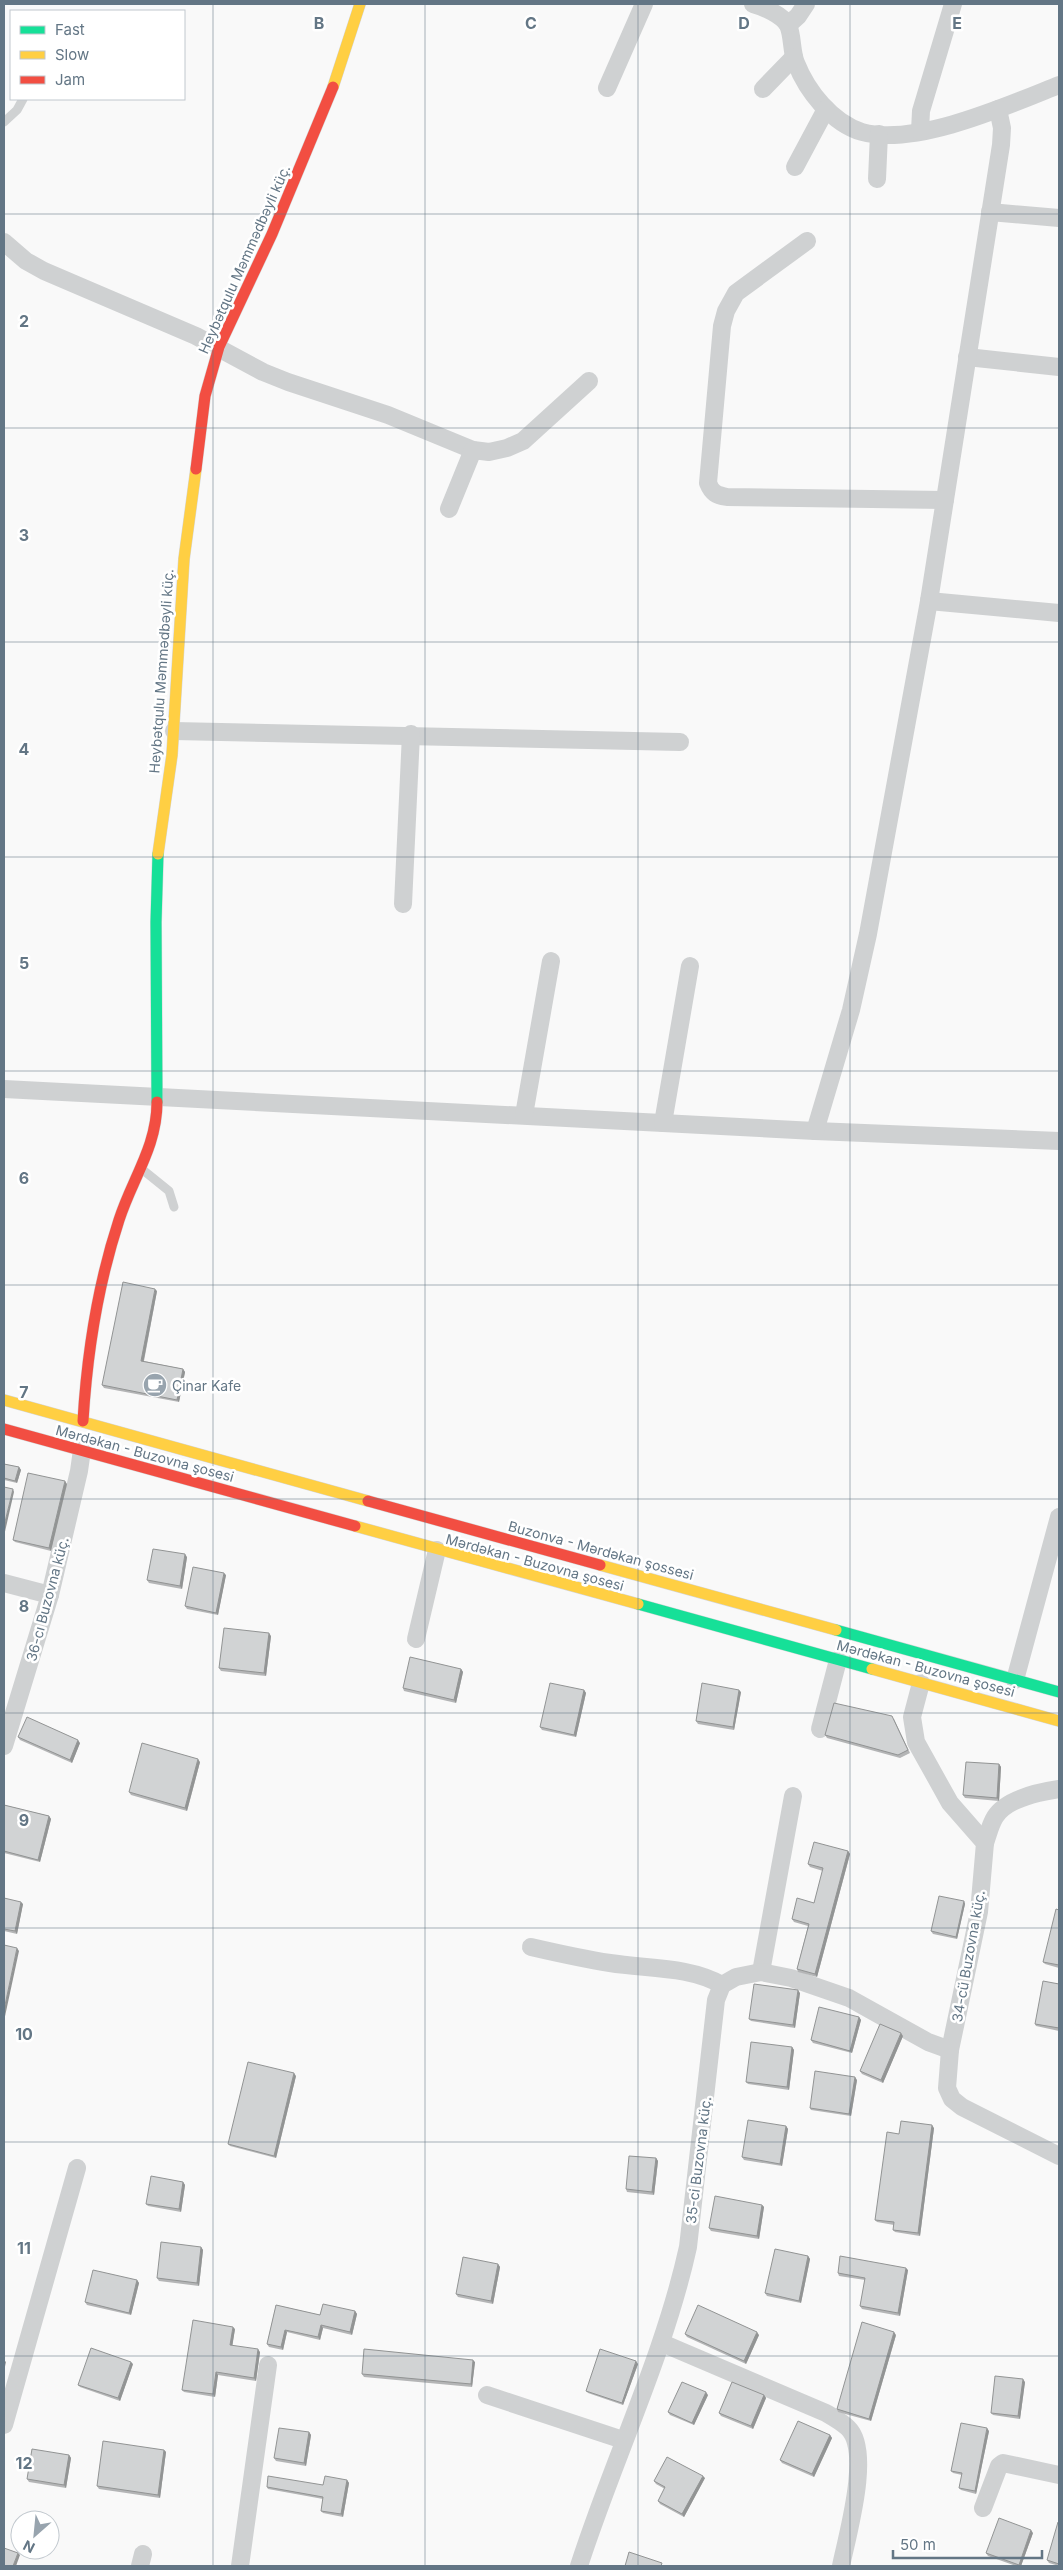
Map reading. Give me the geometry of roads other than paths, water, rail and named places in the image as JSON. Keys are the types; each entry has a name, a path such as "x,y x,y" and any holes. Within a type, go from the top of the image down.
{"main road":[{"name":"Heybətqulu Məmmədbəyli küç.","path":"82,1436 86,1376 107,1262 119,1218 142,1170 152,1141 157,1096 156,922 158,854 174,731 186,541 205,396 219,347 307,155 346,51 360,4"},
{"name":"Mərdəkan - Buzovna şosesi","path":"4,1400 82,1436 437,1550 1059,1721"},
{"name":"Mərdəkan - Buzovna şosesi","path":"4,1429 82,1436"},
{"name":"Buzonva - Mərdəkan şossesi","path":"82,1436 135,1436 1059,1692"}],"street":[{"path":"607,88 644,4"},
{"path":"753,4 774,14 788,25 794,57 807,83 826,109 849,126 862,132 901,134 920,131 998,109 1059,85"},
{"path":"788,25 798,16 806,4"},
{"path":"920,131 920,111 953,4"},
{"path":"763,89 794,57"},
{"path":"795,167 826,109"},
{"path":"815,1131 851,1010 868,934 929,601 1001,145 1002,128 998,109"},
{"path":"877,178 879,134"},
{"path":"990,212 1059,218"},
{"path":"807,241 736,293 726,311 722,326 712,434 708,483 710,490 716,495 726,497 945,500"},
{"path":"4,242 26,260 44,270 219,347 263,372 388,415 473,450 489,452 507,448 523,441 589,382"},
{"path":"967,357 1059,367"},
{"path":"449,509 473,450"},
{"path":"929,601 1059,613"},
{"path":"174,731 411,734 680,742"},
{"path":"403,904 411,734"},
{"path":"524,1115 551,961"},
{"path":"663,1123 690,966"},
{"path":"4,1089 815,1131 1059,1141"},
{"name":"36-cı Buzovna küç.","path":"4,1746 50,1595 79,1471 82,1436"},
{"path":"1015,1680 1059,1518"},
{"path":"416,1639 437,1550"},
{"path":"4,1582 50,1595"},
{"path":"820,1729 838,1660"},
{"path":"921,1683 912,1717 916,1742 950,1803 984,1843"},
{"name":"34-cü Buzovna küç.","path":"1059,1789 1032,1796 1002,1809 995,1818 984,1843 979,1912 950,2050 947,2088 952,2099 962,2107 1059,2156"},
{"path":"761,1972 793,1796"},
{"path":"531,1947 610,1963 692,1973 710,1978 722,1985 736,1977 761,1972 791,1978 849,1998 928,2042 950,2050"},
{"name":"35-ci Buzovna küç.","path":"579,2566 623,2440 662,2343 680,2284 688,2247 716,2000 722,1985"},
{"path":"4,2425 77,2168"},
{"path":"662,2343 826,2413 849,2428 856,2440 859,2461 841,2566"},
{"path":"240,2566 268,2365"},
{"path":"487,2395 623,2440"},
{"path":"983,2508 999,2466 1003,2463 1059,2475"}],"lane":[{"path":"4,122 17,110 22,100"},
{"path":"142,1170 168,1191 174,1207"}],"place":[{"name":"Çinar Kafe","path":"155,1385"}]}
